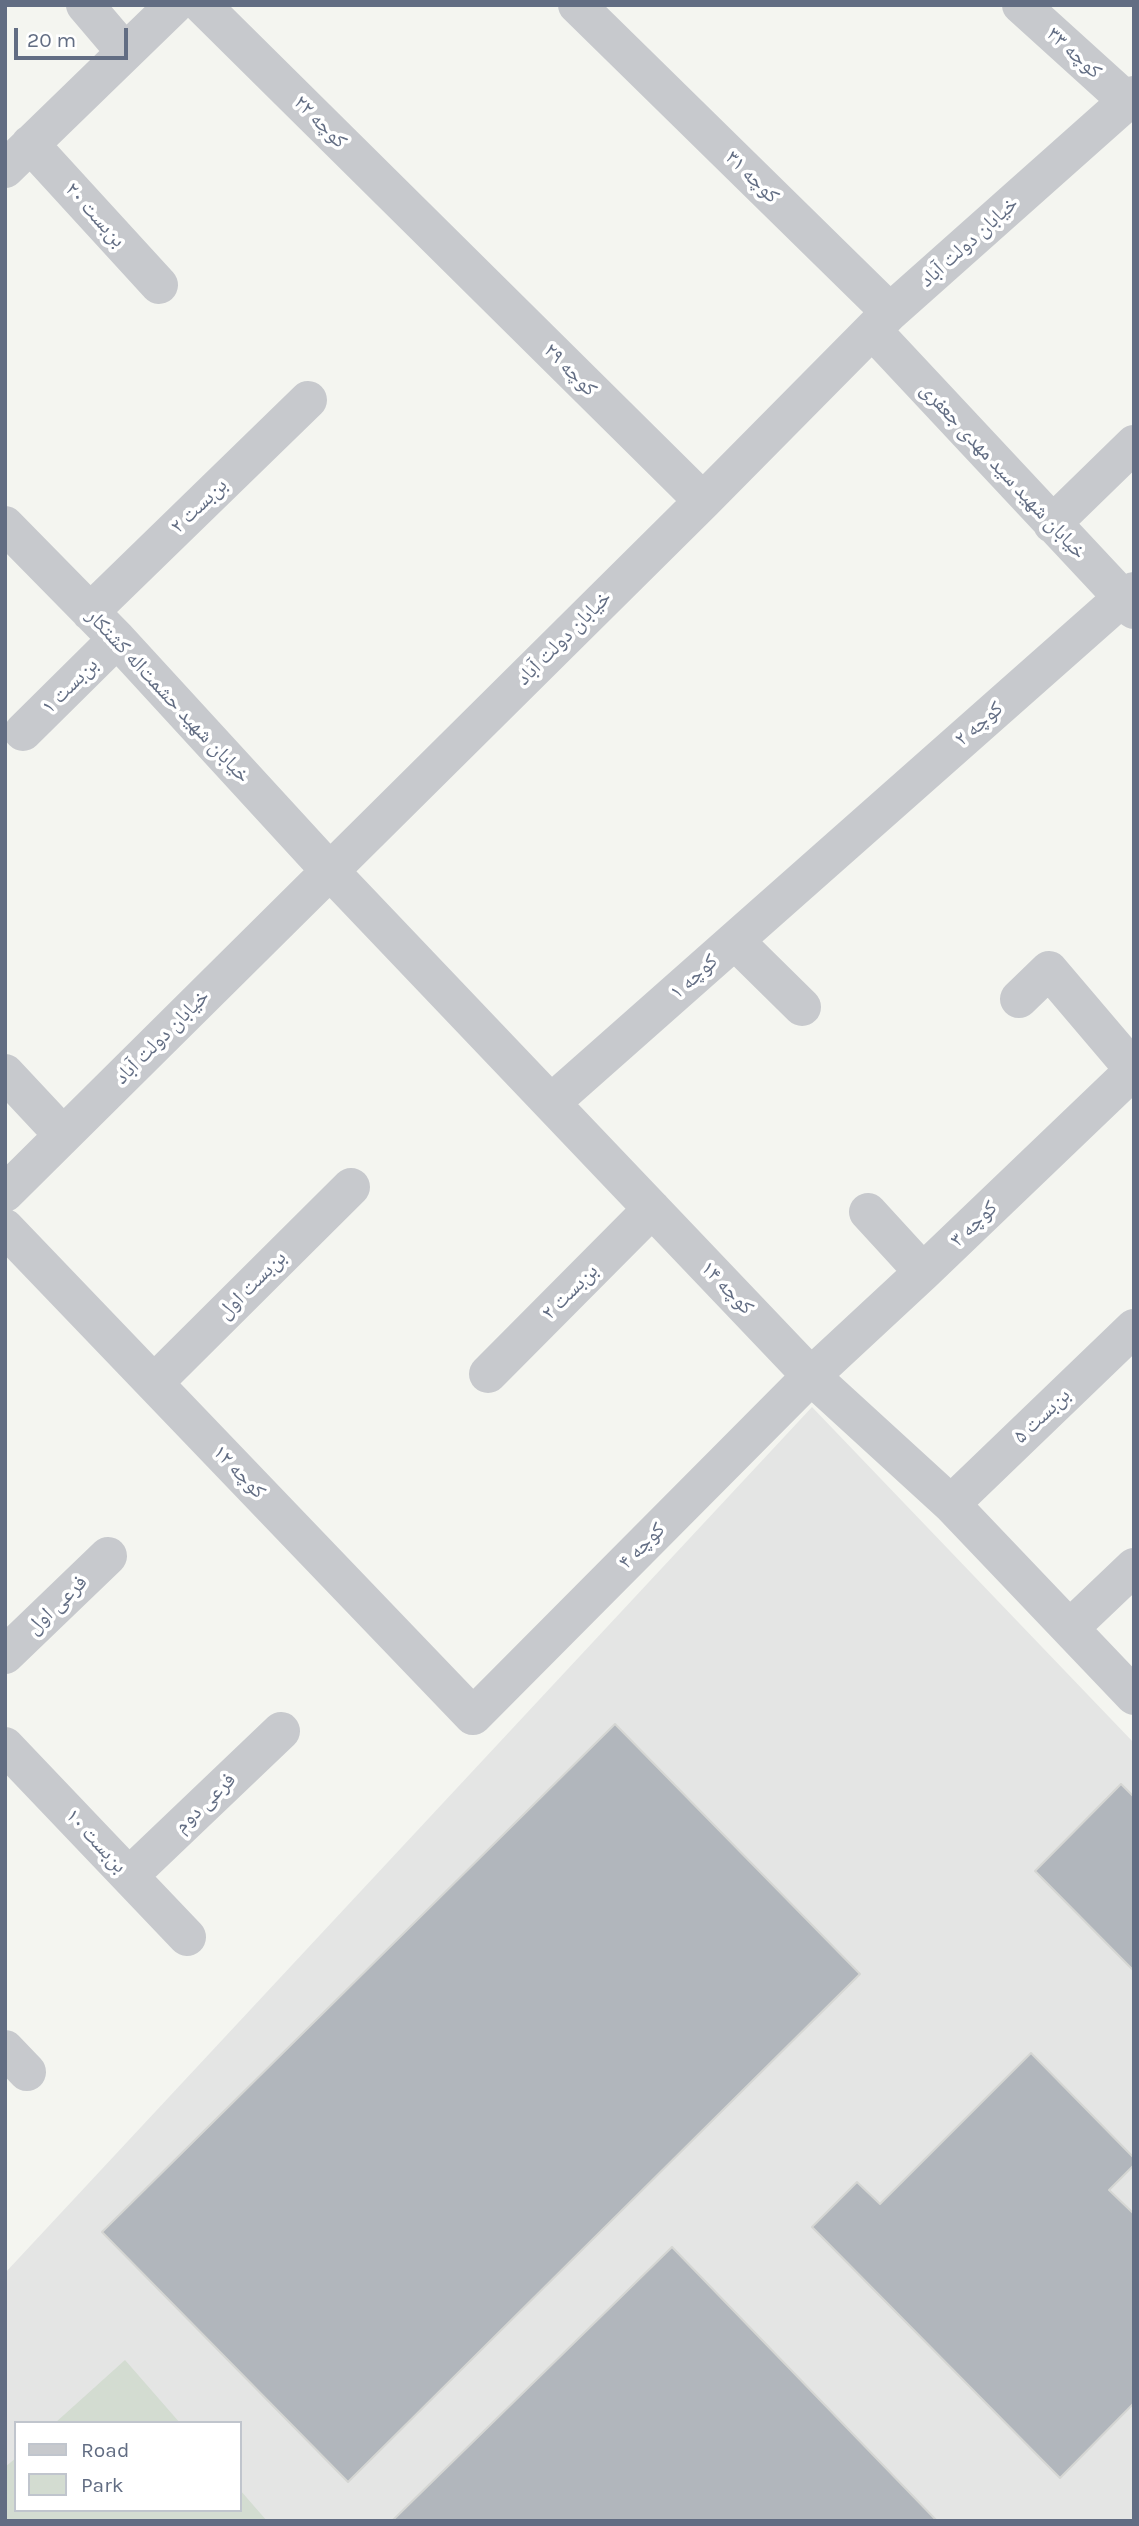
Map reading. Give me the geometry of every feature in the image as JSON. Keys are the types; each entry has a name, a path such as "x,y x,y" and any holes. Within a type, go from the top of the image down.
{"street":[{"path":"85,5 125,52"},
{"path":"18,157 174,5"},
{"name":"کوچه ۲۲","path":"202,5 438,238"},
{"name":"کوچه ۳۱","path":"578,5 881,322"},
{"name":"کوچه ۳۳","path":"1021,5 1130,98"},
{"name":"خیابان دولت آباد","path":"5,1193 881,322 1130,98"},
{"name":"بن‌بست ۲۰","path":"18,157 159,285"},
{"name":"کوچه ۲۹","path":"438,238 703,501"},
{"name":"خیابان شهید سید مهدی جعفری","path":"881,322 1052,524 1130,600"},
{"name":"بن‌بست ۲","path":"90,612 308,400"},
{"path":"1052,524 1134,444"},
{"name":"خیابان شهید حشمت‌اله کشتکار","path":"5,525 117,639 329,870"},
{"name":"کوچه ۲","path":"837,850 1130,600"},
{"name":"بن‌بست ۱","path":"23,732 117,639"},
{"name":"کوچه ۱","path":"551,1103 837,850"},
{"name":"کوچه ۱۴","path":"329,870 811,1376 951,1504 1134,1696"},
{"path":"735,941 802,1007"},
{"path":"1018,999 1049,970 1134,1070"},
{"name":"کوچه ۳","path":"811,1376 1134,1070"},
{"path":"5,1073 63,1135"},
{"name":"بن‌بست اول","path":"154,1383 351,1187"},
{"name":"بن‌بست ۲","path":"488,1374 652,1209"},
{"path":"868,1212 923,1272"},
{"name":"کوچه ۱۲","path":"5,1228 473,1716"},
{"name":"بن‌بست ۵","path":"951,1504 1134,1328"},
{"name":"کوچه ۴","path":"473,1716 811,1376"},
{"name":"فرعی اول","path":"5,1655 108,1556"},
{"path":"1070,1628 1134,1567"},
{"name":"فرعی دوم","path":"129,1876 281,1731"},
{"name":"بن‌بست ۱۰","path":"5,1745 187,1937"}],"shaded area":[{"path":"812,1407 1134,1743 1134,2521 5,2521 5,2273"}],"green space":[{"path":"125,2360 178,2421 57,2421"},
{"path":"14,2460 14,2512 242,2512 242,2492 267,2521 5,2521 5,2467"}],"building":[{"path":"615,1724 860,1974 348,2482 102,2232"},
{"path":"1121,1784 1134,1797 1134,1971 1035,1871"},
{"path":"1031,2053 1134,2158 1134,2165 1109,2190 1134,2214 1134,2403 1060,2478 812,2227 857,2182 880,2204"},
{"path":"672,2247 937,2521 392,2521"}]}
